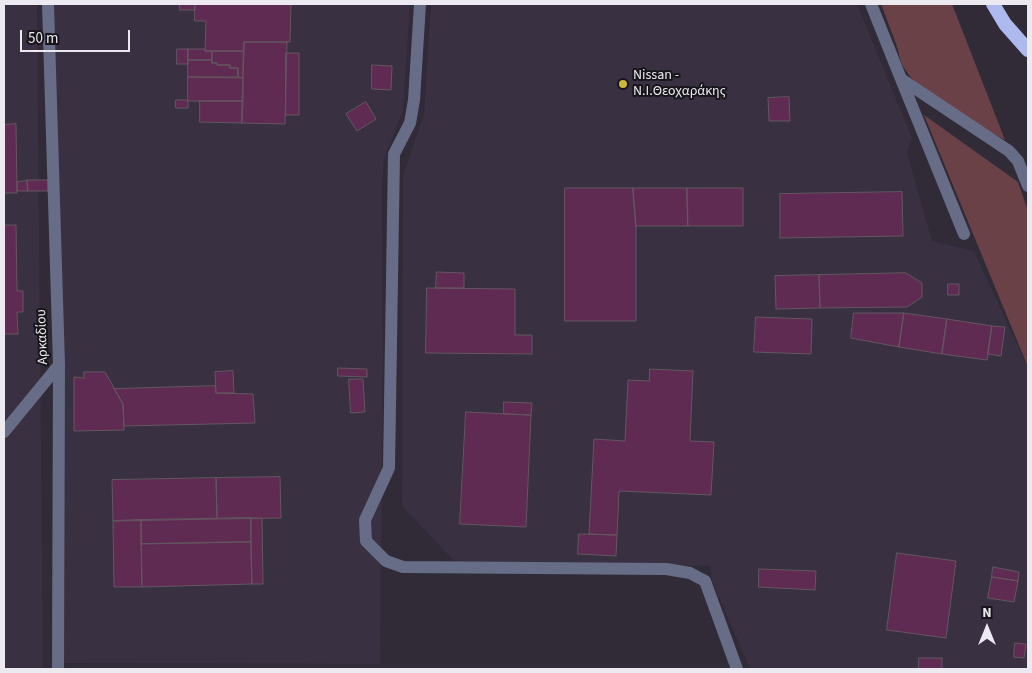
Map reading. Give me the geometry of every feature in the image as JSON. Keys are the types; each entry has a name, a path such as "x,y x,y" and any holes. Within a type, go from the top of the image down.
{"highway":[{"path":"993,4 1005,24 1028,50"}],"street":[{"name":"Αρκαδίου","path":"48,4 59,364 58,669"},
{"path":"420,4 414,100 410,123 394,154 388,468 365,520 366,541 386,561 403,567 666,569 690,573 705,581 738,669"},
{"path":"871,4 964,234"},
{"path":"901,79 1009,151 1018,161 1028,186"},
{"path":"4,432 59,364"}],"shaded area":[{"path":"4,4 37,4 43,669 4,669"},
{"path":"54,4 410,4 403,110 384,159 382,190 383,357 380,664 63,663 60,237"},
{"path":"431,4 857,4 912,138 907,153 932,241 974,251 1028,368 1028,669 750,669 712,581 710,566 455,562 402,506 403,176 424,114"},
{"path":"881,4 952,4 1005,140 935,99 911,77 902,63"},
{"path":"924,115 1018,182 1028,211 1028,367"}],"building":[{"path":"180,4 195,4 195,10 180,10"},
{"path":"195,4 291,4 290,42 244,42 244,51 205,51 206,21 195,21"},
{"path":"244,42 287,42 285,124 242,123"},
{"path":"177,49 188,49 188,64 177,64"},
{"path":"188,49 212,51 212,60 188,60"},
{"path":"212,51 244,51 243,78 238,77 238,68 230,68 230,65 212,63"},
{"path":"286,53 299,53 299,115 286,115"},
{"path":"188,60 212,60 212,63 217,63 217,65 230,65 230,68 238,68 238,77 188,77"},
{"path":"372,65 392,66 391,90 372,89"},
{"path":"188,77 243,78 243,101 188,101"},
{"path":"789,97 790,121 769,121 768,98"},
{"path":"176,100 188,100 188,108 176,108"},
{"path":"200,101 243,101 242,123 200,122"},
{"path":"366,102 376,119 357,131 346,114"},
{"path":"16,124 17,193 4,193 4,125"},
{"path":"27,180 48,180 48,191 28,191"},
{"path":"27,181 28,191 17,191 17,182"},
{"path":"565,188 633,188 636,226 636,321 565,321"},
{"path":"633,188 687,188 688,226 636,226"},
{"path":"687,188 743,188 743,226 688,226"},
{"path":"902,192 903,236 780,238 780,194"},
{"path":"4,225 16,225 17,291 23,291 23,312 17,312 18,334 4,334"},
{"path":"437,272 464,273 464,288 436,288"},
{"path":"906,273 922,283 922,297 907,307 820,308 819,275"},
{"path":"819,275 820,308 776,309 775,276"},
{"path":"948,284 959,284 959,295 948,295"},
{"path":"427,288 515,289 515,335 532,335 532,354 426,353"},
{"path":"854,313 904,313 899,347 851,338"},
{"path":"904,313 947,319 942,354 899,347"},
{"path":"756,317 812,319 811,354 754,352"},
{"path":"947,319 992,326 987,360 942,354"},
{"path":"992,326 1005,327 1001,356 988,354"},
{"path":"338,368 367,369 367,377 338,376"},
{"path":"650,369 693,371 690,441 714,442 711,495 619,491 617,535 589,534 594,439 625,441 628,380 649,381"},
{"path":"233,371 234,393 216,393 215,372"},
{"path":"84,372 105,372 123,404 124,430 74,431 74,377 84,378"},
{"path":"349,379 363,379 365,412 351,413"},
{"path":"215,386 216,393 253,394 255,423 124,426 123,404 114,389"},
{"path":"504,402 532,403 531,415 504,414"},
{"path":"466,412 531,415 526,527 460,524"},
{"path":"280,477 281,518 217,519 216,478"},
{"path":"216,478 217,519 113,521 112,480"},
{"path":"251,518 262,518 263,584 252,584"},
{"path":"251,518 251,542 141,544 141,520"},
{"path":"141,520 142,587 114,587 113,521"},
{"path":"579,534 617,535 616,556 578,554"},
{"path":"251,542 252,584 142,587 141,544"},
{"path":"897,553 956,561 946,638 887,630"},
{"path":"993,567 1019,572 1018,581 992,577"},
{"path":"759,569 816,571 815,590 759,587"},
{"path":"992,577 1018,581 1014,602 988,598"},
{"path":"1015,643 1026,644 1024,658 1014,657"},
{"path":"919,658 942,658 942,669 919,669"}],"place":[{"name":"Nissan - Ν.Ι.Θεοχαράκης","path":"623,84"}]}
